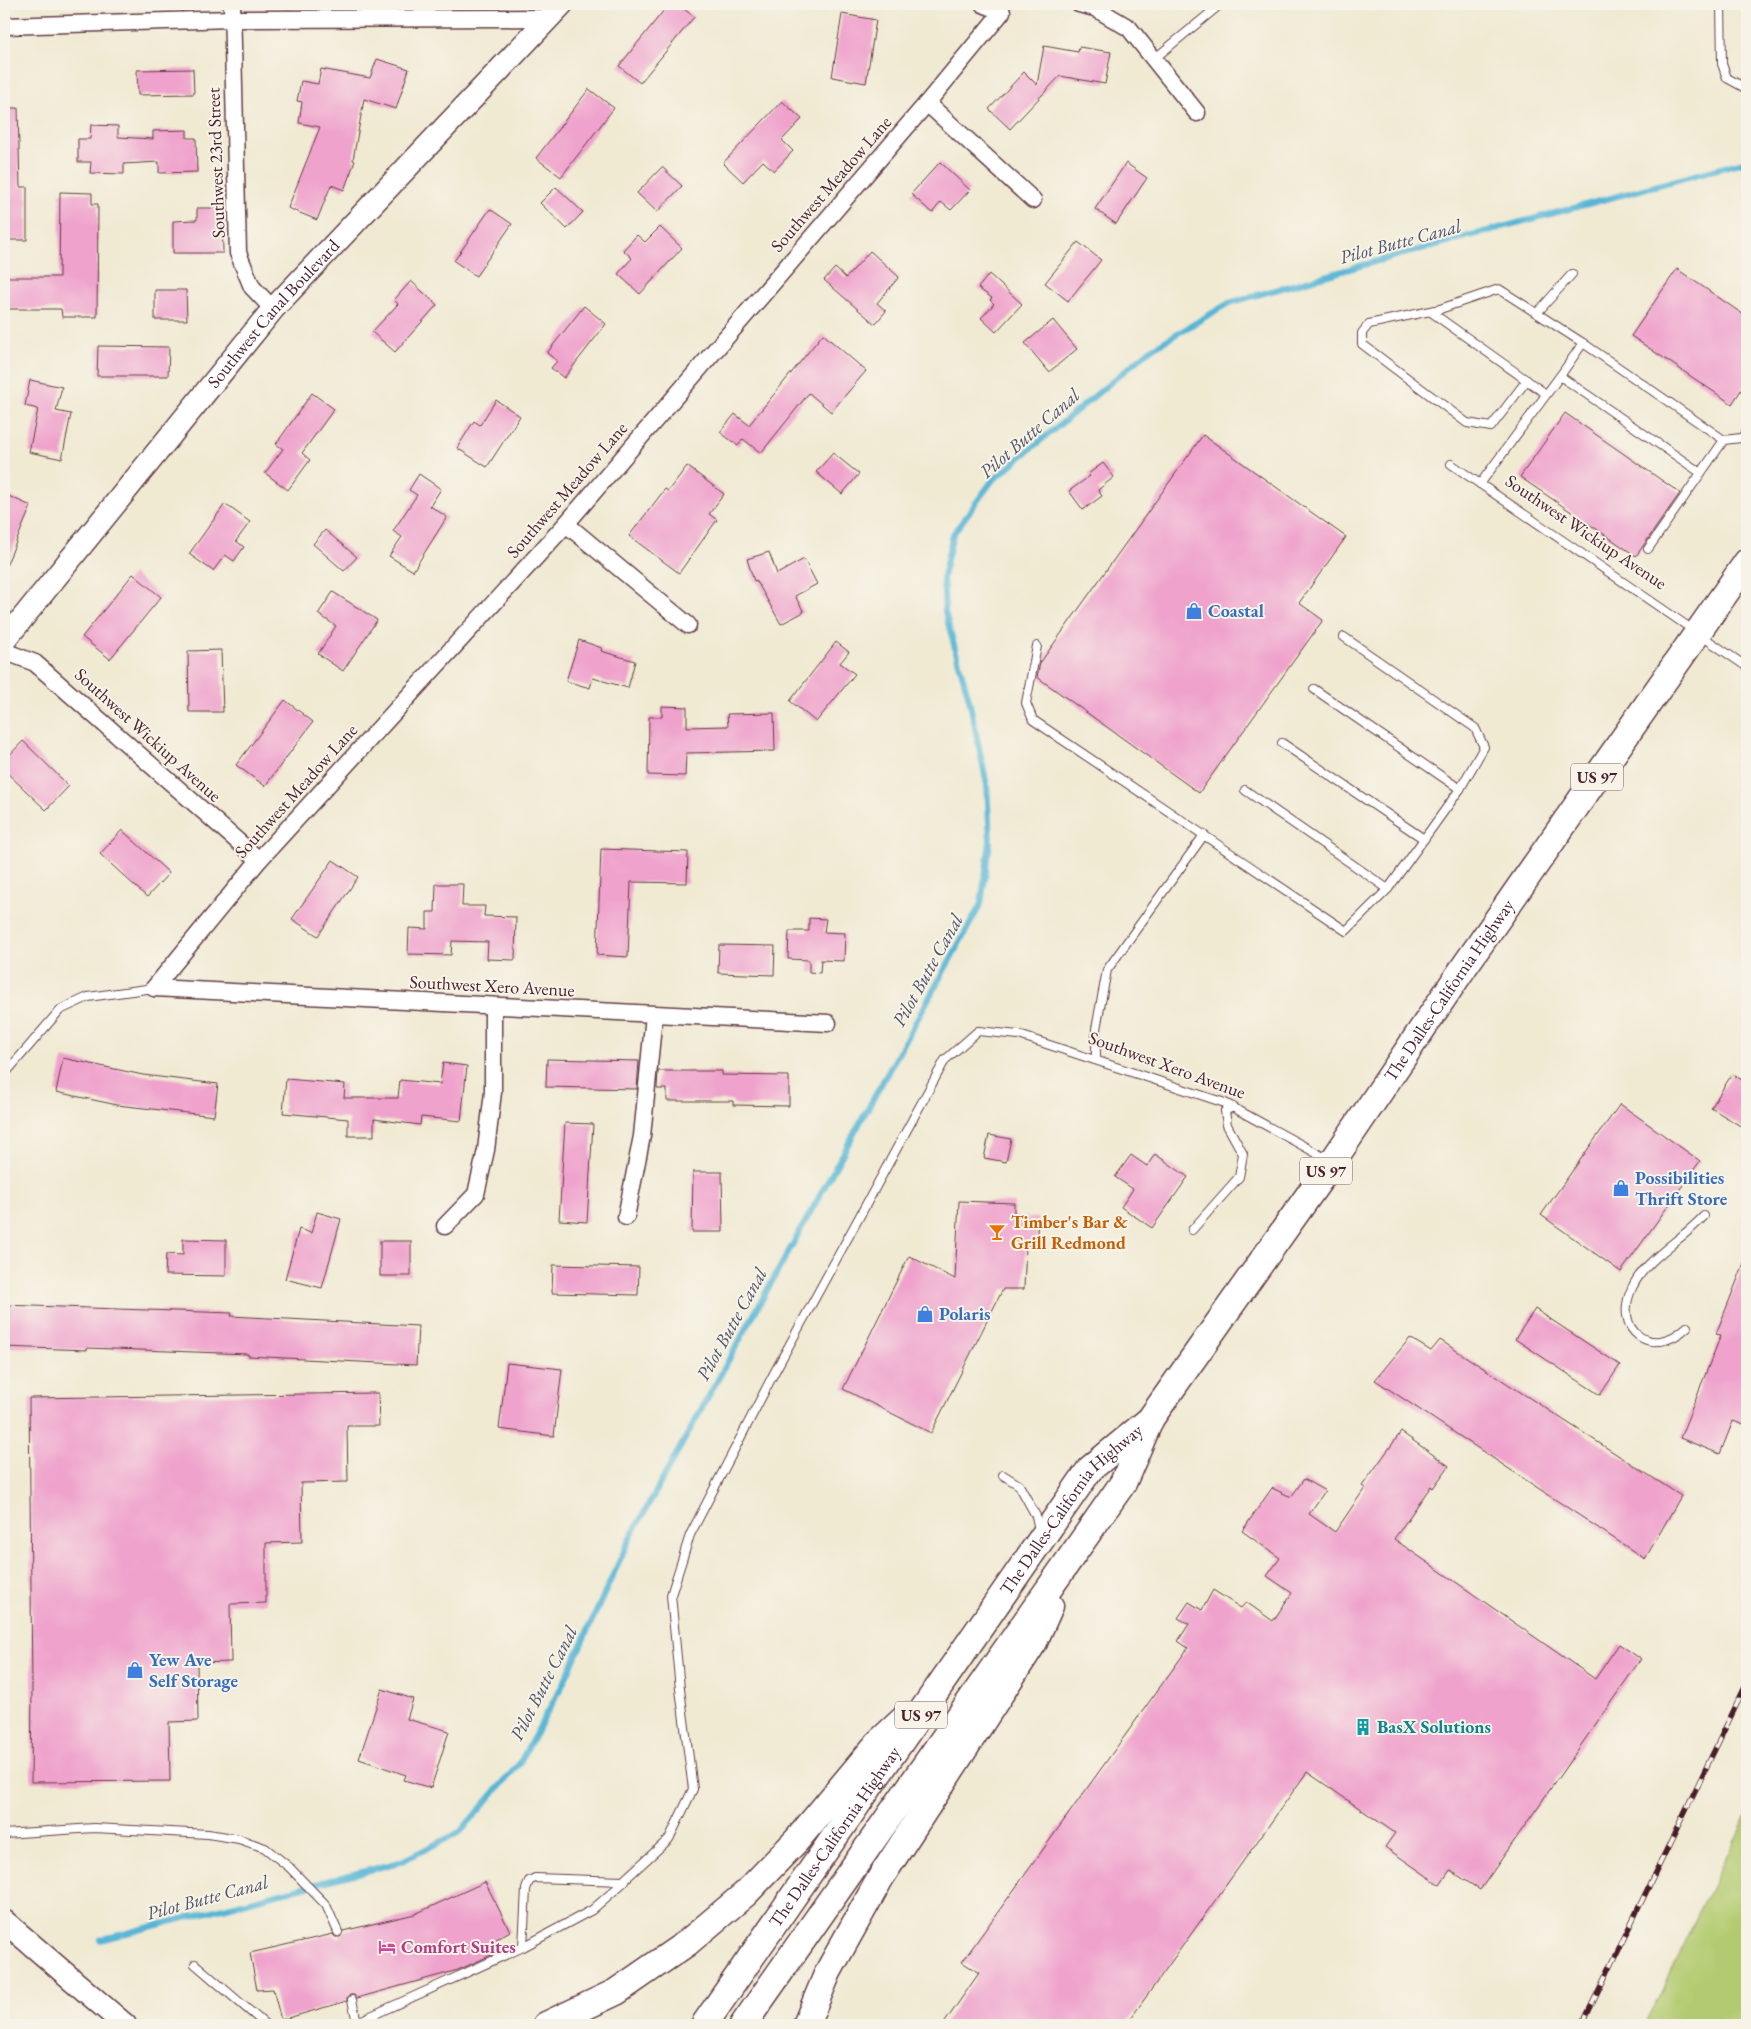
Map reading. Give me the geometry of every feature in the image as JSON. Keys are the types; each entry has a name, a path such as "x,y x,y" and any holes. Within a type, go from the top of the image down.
{"highway":[{"name":"The Dalles-California Highway","path":"743,2025 1123,1483 1151,1418 1333,1162 1464,967 1747,562"},
{"name":"The Dalles-California Highway","path":"704,2025 943,1684 1090,1469 1151,1418"},
{"path":"806,2025 828,1972 881,1877 1034,1642 1074,1552"},
{"path":"546,2025 616,1992 687,1943 738,1900 796,1840 878,1743 943,1684"}],"main road":[{"name":"Southwest Canal Boulevard","path":"4,641 273,309 555,11"},
{"path":"4,1921 116,2022"}],"street":[{"name":"Southwest Meadow Lane","path":"154,988 259,860 566,524 927,103 1002,12 983,4"},
{"path":"1079,4 1095,8 1129,28 1197,113"},
{"path":"4,26 232,11 555,11"},
{"name":"Southwest 23rd Street","path":"232,11 238,253 252,287 273,309"},
{"path":"927,103 1033,200"},
{"path":"566,524 688,625"},
{"name":"Southwest Wickiup Avenue","path":"4,651 35,662 259,860"},
{"name":"Southwest Xero Avenue","path":"154,988 828,1023"},
{"path":"445,1226 476,1194 486,1150 493,1092 493,1007"},
{"path":"626,1217 642,1136 654,1015"}],"lane":[{"path":"1154,59 1221,4"},
{"path":"1721,4 1722,64 1727,78 1747,89"},
{"path":"1537,313 1572,274"},
{"path":"1527,380 1490,427 1467,423 1362,344 1362,333 1369,324 1435,310 1499,289 1583,343 1724,440 1741,438 1747,432"},
{"path":"1435,310 1431,312 1546,394"},
{"path":"1480,484 1583,343"},
{"path":"1560,376 1701,473"},
{"path":"1648,549 1724,440"},
{"name":"Southwest Wickiup Avenue","path":"1451,464 1747,668"},
{"path":"1037,646 1026,703 1033,720 1346,931 1388,889 1460,789 1484,747 1475,728 1344,637"},
{"path":"1314,689 1460,789"},
{"path":"1282,743 1424,839"},
{"path":"1245,790 1388,889"},
{"path":"1096,1060 1096,1029 1107,970 1204,835"},
{"path":"4,1075 60,1010 88,997 154,988"},
{"name":"Southwest Xero Avenue","path":"623,1881 669,1839 693,1789 680,1689 671,1595 690,1535 773,1375 945,1060 978,1031 1019,1035 1233,1107 1333,1162"},
{"path":"1192,1230 1239,1177 1243,1154 1227,1125 1225,1111 1233,1107"},
{"path":"1687,1327 1667,1341 1652,1342 1641,1338 1627,1320 1626,1305 1632,1288 1648,1265 1692,1229 1704,1216"},
{"path":"1003,1475 1019,1485 1036,1516 1042,1540"},
{"path":"4,1834 94,1828 208,1834 239,1839 265,1848 289,1866 326,1905 338,1932"},
{"path":"352,2000 354,2024 523,1947 592,1910 625,1881 536,1878 529,1881 526,1890 523,1947"},
{"path":"196,1964 266,2025"}],"green space":[{"path":"1747,1815 1747,2025 1644,2025"}],"building":[{"path":"669,4 678,4 694,17 640,83 619,66"},
{"path":"842,14 876,20 866,83 832,77"},
{"path":"1044,46 1078,52 1079,47 1111,52 1105,84 1060,76 1010,129 989,109 1024,72 1037,85"},
{"path":"377,59 409,69 396,109 364,99 353,160 355,161 344,190 331,185 317,220 288,208 320,127 299,123 302,102 297,101 301,81 318,84 321,69 370,78"},
{"path":"193,69 194,94 138,95 137,70"},
{"path":"589,89 614,108 561,177 536,158"},
{"path":"782,101 802,119 782,140 793,151 774,171 763,161 743,182 723,163"},
{"path":"4,108 18,108 20,187 27,187 27,240 4,240"},
{"path":"91,125 118,126 118,137 153,139 153,131 187,130 187,138 196,138 197,172 159,173 159,162 124,164 124,174 90,173 91,162 78,162 78,139 90,139"},
{"path":"940,162 970,190 951,210 941,202 932,213 911,194"},
{"path":"1126,163 1147,178 1116,224 1095,209"},
{"path":"662,167 682,186 657,212 637,193"},
{"path":"556,187 583,212 567,229 540,203"},
{"path":"60,192 92,193 92,204 98,204 97,317 62,317 61,309 4,309 4,277 59,277"},
{"path":"197,208 222,208 223,253 173,253 173,221 197,220"},
{"path":"490,209 512,224 476,276 454,261"},
{"path":"660,227 682,248 640,294 618,274 632,258 623,250 637,235 645,242"},
{"path":"1078,242 1101,260 1068,301 1045,283"},
{"path":"870,251 899,277 877,303 886,311 875,324 824,280 835,268 846,278"},
{"path":"1677,269 1747,317 1747,381 1732,404 1631,336"},
{"path":"989,274 1022,304 996,332 981,318 994,304 990,300 992,298 978,288"},
{"path":"411,281 437,305 395,352 372,332 398,304 394,300"},
{"path":"155,290 186,290 187,320 155,320"},
{"path":"584,306 606,324 564,378 551,368 557,361 547,353"},
{"path":"1053,320 1077,349 1049,372 1025,343"},
{"path":"823,334 866,371 831,412 809,393 761,453 743,439 738,446 720,432 735,414 749,425"},
{"path":"98,346 169,347 168,376 97,376"},
{"path":"30,380 62,387 56,411 71,414 62,459 29,452 38,409 25,406"},
{"path":"312,393 334,409 302,453 310,460 288,490 265,473 283,449 276,444"},
{"path":"496,400 520,416 487,467 457,448 474,421 480,425"},
{"path":"1565,413 1680,493 1636,556 1520,477"},
{"name":"Coastal","path":"1203,435 1346,537 1299,603 1323,620 1199,793 1037,677 1040,663"},
{"path":"833,453 859,474 842,494 816,472"},
{"path":"1103,463 1114,477 1098,490 1102,496 1083,510 1069,491 1090,476 1088,474"},
{"path":"687,466 724,494 709,514 717,520 679,573 629,536 665,489 668,491"},
{"path":"419,474 441,489 430,506 447,517 413,571 389,556 402,537 393,531 417,495 409,490"},
{"path":"4,494 31,506 4,571"},
{"path":"225,504 250,522 236,541 244,547 234,561 225,555 213,571 189,554"},
{"path":"325,530 357,557 344,571 313,544"},
{"path":"769,552 777,574 804,559 817,584 795,596 804,612 781,624 756,580 754,581 747,559"},
{"path":"133,574 161,597 110,659 82,637"},
{"path":"333,592 377,620 343,671 318,654 336,626 318,614"},
{"path":"579,640 602,648 601,651 635,661 628,688 593,678 590,688 566,681"},
{"path":"836,642 849,652 840,663 855,674 816,722 790,701"},
{"path":"221,650 223,712 189,712 188,651"},
{"path":"285,700 313,722 265,786 236,765"},
{"path":"662,706 687,707 687,727 728,726 727,714 774,713 775,751 686,753 685,776 648,775 649,717 662,717"},
{"path":"23,741 69,786 46,810 4,770 4,761"},
{"path":"122,830 169,873 147,897 100,854"},
{"path":"601,849 688,852 687,883 631,882 628,957 597,955"},
{"path":"333,860 358,877 318,936 292,919"},
{"path":"436,884 463,884 462,906 485,906 484,916 516,917 515,960 487,959 488,942 452,941 451,955 408,954 409,928 427,929 427,912 435,912"},
{"path":"809,918 826,919 824,932 845,933 844,961 821,960 820,973 809,972 809,960 788,959 789,931 809,931"},
{"path":"719,945 775,946 774,975 718,973"},
{"path":"63,1058 143,1075 218,1084 214,1116 117,1105 56,1092"},
{"path":"547,1059 639,1061 637,1089 546,1087"},
{"path":"443,1063 467,1066 461,1121 421,1117 420,1125 374,1119 374,1136 348,1136 348,1119 283,1113 286,1079 345,1084 344,1098 398,1098 400,1080 440,1084"},
{"path":"658,1071 722,1071 722,1075 789,1076 789,1106 733,1105 733,1101 667,1101 667,1089 657,1089"},
{"path":"1732,1074 1747,1083 1747,1130 1711,1108"},
{"name":"Possibilities Thrift Store","path":"1620,1104 1700,1161 1621,1272 1541,1215"},
{"path":"565,1123 593,1124 587,1222 559,1220"},
{"path":"989,1135 1011,1139 1006,1162 984,1158"},
{"path":"1155,1154 1188,1177 1152,1228 1121,1207 1133,1189 1115,1177 1131,1155 1147,1166"},
{"path":"693,1172 722,1172 723,1232 692,1232"},
{"path":"959,1201 1014,1203 1014,1217 1038,1218 1036,1246 1026,1246 1024,1289 1003,1289 931,1433 843,1389 909,1256 955,1279"},
{"path":"317,1212 341,1219 322,1288 285,1279 299,1229 311,1233"},
{"path":"183,1239 226,1240 226,1276 165,1275 166,1254 183,1255"},
{"path":"380,1241 411,1241 411,1276 380,1276"},
{"path":"1746,1258 1747,1426 1733,1421 1720,1454 1680,1438 1721,1335 1716,1334"},
{"path":"553,1265 639,1267 638,1295 552,1293"},
{"path":"4,1305 232,1313 231,1316 418,1326 416,1365 248,1356 248,1354 4,1347"},
{"path":"1535,1309 1620,1365 1600,1395 1515,1339"},
{"path":"1410,1338 1431,1351 1440,1340 1681,1496 1645,1559 1375,1380"},
{"path":"507,1363 562,1369 554,1436 499,1429"},
{"path":"378,1393 379,1426 347,1426 348,1482 301,1483 302,1542 266,1543 266,1603 230,1604 231,1662 197,1663 198,1721 169,1722 170,1781 31,1782 29,1398"},
{"name":"BasX Solutions","path":"1401,1432 1449,1466 1433,1488 1431,1486 1394,1539 1595,1679 1619,1644 1641,1659 1480,1890 1450,1870 1440,1885 1385,1847 1395,1833 1307,1772 1126,2025 943,2025 979,1973 962,1962 1188,1648 1178,1641 1189,1624 1178,1618 1189,1602 1202,1610 1213,1590 1241,1608 1246,1602 1273,1621 1292,1593 1267,1576 1280,1558 1242,1531 1272,1488 1291,1497 1304,1479 1325,1491 1309,1514 1335,1532 1365,1488 1362,1486"},
{"path":"382,1689 413,1699 407,1719 449,1731 431,1788 404,1780 406,1775 359,1759"},
{"name":"Comfort Suites","path":"485,1882 510,1931 493,1941 498,1952 458,1970 357,1998 354,1995 350,1995 347,2001 281,2020 273,1989 257,1990 250,1953 333,1934 335,1937 340,1937 343,1931 415,1914"}],"waterway":[{"name":"Pilot Butte Canal","path":"100,1940 400,1862 460,1832 519,1764 564,1682 629,1540 981,904 990,842 987,785 969,699 945,612 943,577 953,534 992,481 1150,350 1229,303 1747,161"}],"railway":[{"path":"1582,2025 1747,1683"}],"place":[{"name":"Coastal","path":"1194,611"},
{"name":"Possibilities Thrift Store","path":"1621,1188"},
{"name":"Timber's Bar & Grill Redmond","path":"997,1232"},
{"name":"Polaris","path":"925,1314"},
{"name":"Yew Ave Self Storage","path":"135,1670"},
{"name":"BasX Solutions","path":"1363,1727"},
{"name":"Comfort Suites","path":"387,1947"}]}
